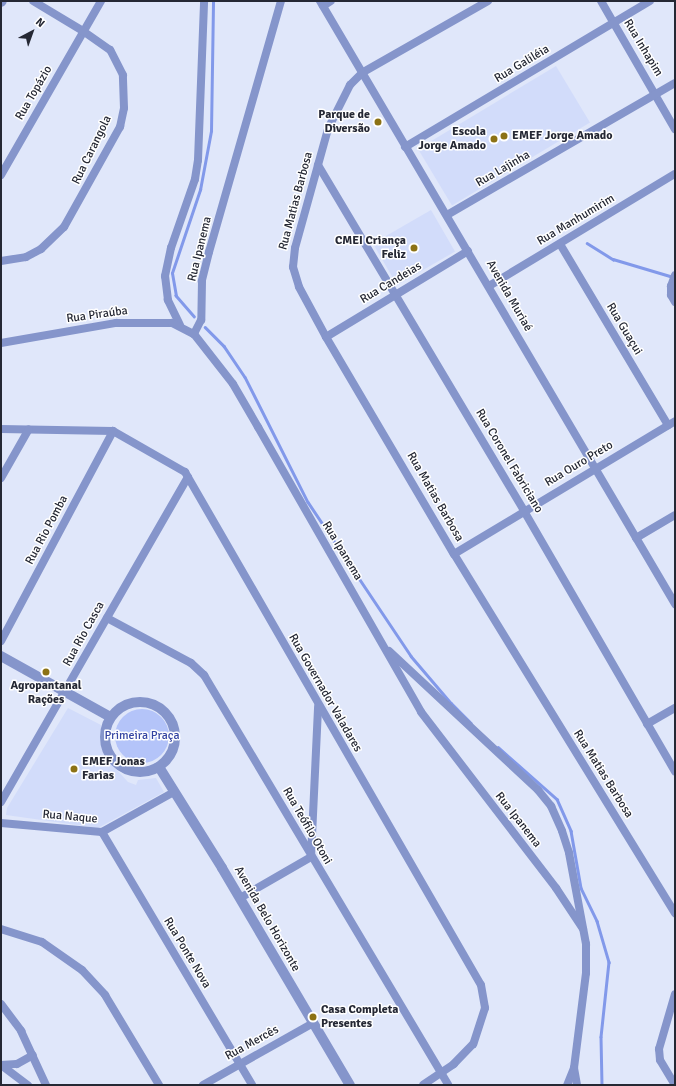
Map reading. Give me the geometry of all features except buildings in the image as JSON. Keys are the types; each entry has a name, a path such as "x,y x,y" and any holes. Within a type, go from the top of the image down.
{"street":[{"name":"Rua Carangola","path":"1,261 26,257 54,240 79,202 120,127 124,108 123,74 110,50 83,31 33,1"},
{"name":"Rua Topázio","path":"1,175 101,1"},
{"path":"180,325 168,300 165,276 169,254 195,179 198,160 204,1"},
{"name":"Rua Ipanema","path":"281,1 209,252 202,281 201,320 194,334 233,384 422,712 556,888 583,929 586,973 574,1068 567,1085"},
{"path":"322,3 331,1"},
{"name":"Rua Matias Barbosa","path":"488,1 362,73 350,85 334,112 295,248 293,267 299,287 326,336 454,554 675,913"},
{"name":"Rua Inhapim","path":"601,1 675,129"},
{"name":"Rua Galiléia","path":"405,147 650,1"},
{"name":"Avenida Muriaé","path":"322,3 405,147 468,250 675,604"},
{"name":"Rua Lajinha","path":"447,215 675,83"},
{"name":"Rua Coronel Fabriciano","path":"318,165 524,511 675,771"},
{"name":"Rua Manhumirim","path":"489,286 675,174"},
{"name":"Rua Guaçui","path":"560,244 671,423"},
{"name":"Rua Candeias","path":"326,336 468,250"},
{"path":"675,275 671,286 671,295 675,302"},
{"name":"Rua Piraúba","path":"1,343 116,323 158,321 180,325 194,334"},
{"name":"Rua Ouro Preto","path":"454,554 671,423"},
{"name":"Rua Governador Valadares","path":"1,428 114,431 180,468 188,477 480,985 485,1008 478,1032 465,1054 441,1074 423,1085"},
{"path":"1,478 29,429"},
{"name":"Rua Rio Pomba","path":"1,641 114,431"},
{"name":"Rua Rio Casca","path":"1,802 66,692 188,477"},
{"path":"636,538 675,515"},
{"name":"Rua Teófilo Otoni","path":"107,618 191,663 204,675 448,1085"},
{"path":"384,646 533,785 551,806 569,853 583,929"},
{"path":"1,656 110,717"},
{"path":"132,702 150,702 166,712 175,727 175,745 169,758 159,767 139,772 119,765 111,757 105,743 106,727 110,717 120,708 132,702"},
{"path":"240,898 311,857 318,705"},
{"path":"647,724 675,708"},
{"name":"Avenida Belo Horizonte","path":"159,767 240,898 350,1085"},
{"name":"Rua Naque","path":"1,823 102,832 174,792"},
{"name":"Rua Ponte Nova","path":"102,832 252,1085"},
{"path":"1,929 42,942 82,970 105,995 159,1085"},
{"path":"675,994 659,1049 660,1060 675,1085"},
{"path":"1,1004 21,1031 46,1085"},
{"name":"Rua Mercês","path":"203,1085 313,1023"},
{"path":"1,1065 17,1064 33,1055"},
{"path":"1,1065 28,1085"},
{"path":"574,1068 577,1085"}],"shaded area":[{"name":"EMEF Jorge Amado","path":"556,66 590,123 452,205 418,149"},
{"name":"CMEI Criança Feliz","path":"431,210 455,252 397,285 373,244"},
{"name":"EMEF Jonas Farias","path":"68,708 101,725 101,745 105,757 128,782 136,785 138,780 156,778 164,792 98,828 6,815 7,808"}],"green space":[{"name":"Primeira Praça","path":"137,709 147,709 157,713 165,721 169,731 169,741 165,751 157,759 147,763 137,763 127,759 119,751 115,741 115,731 119,721 127,713"}],"waterway":[{"path":"194,317 176,296 172,273 200,190 211,131 213,1"},
{"path":"587,243 613,259 670,276"},
{"path":"205,327 224,346 245,377 308,502 411,656 451,703 471,723"},
{"path":"498,747 557,799 571,831 581,888 597,921 609,962 601,1037 602,1085"}],"place":[{"name":"Parque de Diversão","path":"378,122"},
{"name":"EMEF Jorge Amado","path":"504,136"},
{"name":"Escola Jorge Amado","path":"494,139"},
{"name":"CMEI Criança Feliz","path":"414,248"},
{"name":"Agropantanal Rações","path":"46,672"},
{"name":"EMEF Jonas Farias","path":"74,769"},
{"name":"Casa Completa Presentes","path":"313,1017"}]}
